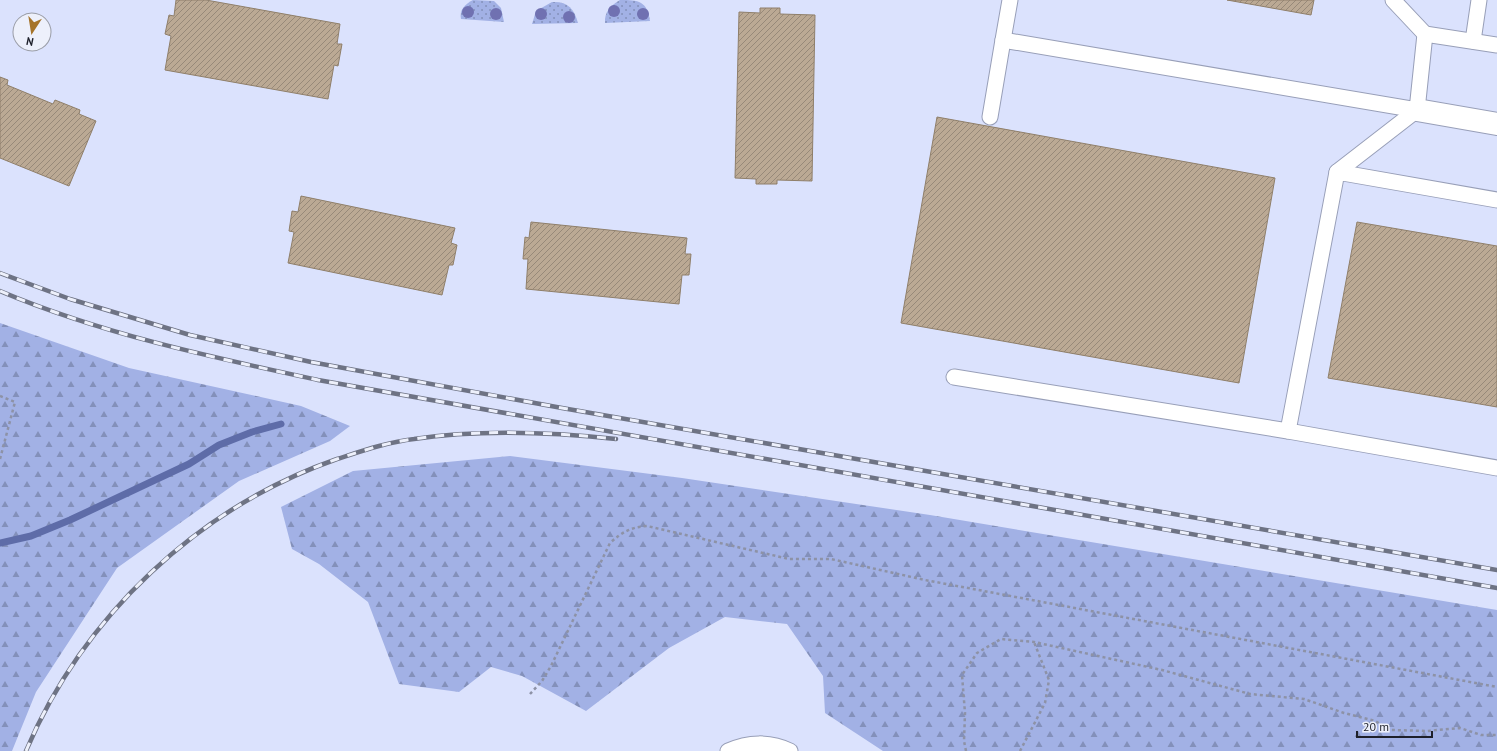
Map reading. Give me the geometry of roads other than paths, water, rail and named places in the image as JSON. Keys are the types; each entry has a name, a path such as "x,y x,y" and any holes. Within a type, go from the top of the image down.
{"street":[{"path":"1416,110 1497,124"}],"lane":[{"path":"990,117 1010,0"},
{"path":"1393,0 1425,34 1497,45"},
{"path":"1473,41 1479,0"},
{"path":"1288,431 1338,172 1416,110 1425,34"},
{"path":"1003,40 1416,110"},
{"path":"1338,172 1497,200"},
{"path":"954,377 1288,431 1497,468"},
{"path":"728,751 751,744 766,744 790,751"}],"waterway":[{"path":"0,543 31,536 70,520 189,464 219,445 252,432 281,424"}],"railway":[{"path":"0,273 70,299 190,335 311,362 562,408 1497,570"},
{"path":"0,291 78,320 117,332 197,353 318,380 1497,588"},
{"path":"26,751 50,702 79,655 113,612 151,572 193,537 238,506 286,480 337,459 404,440 490,433 540,433 616,439"}]}
